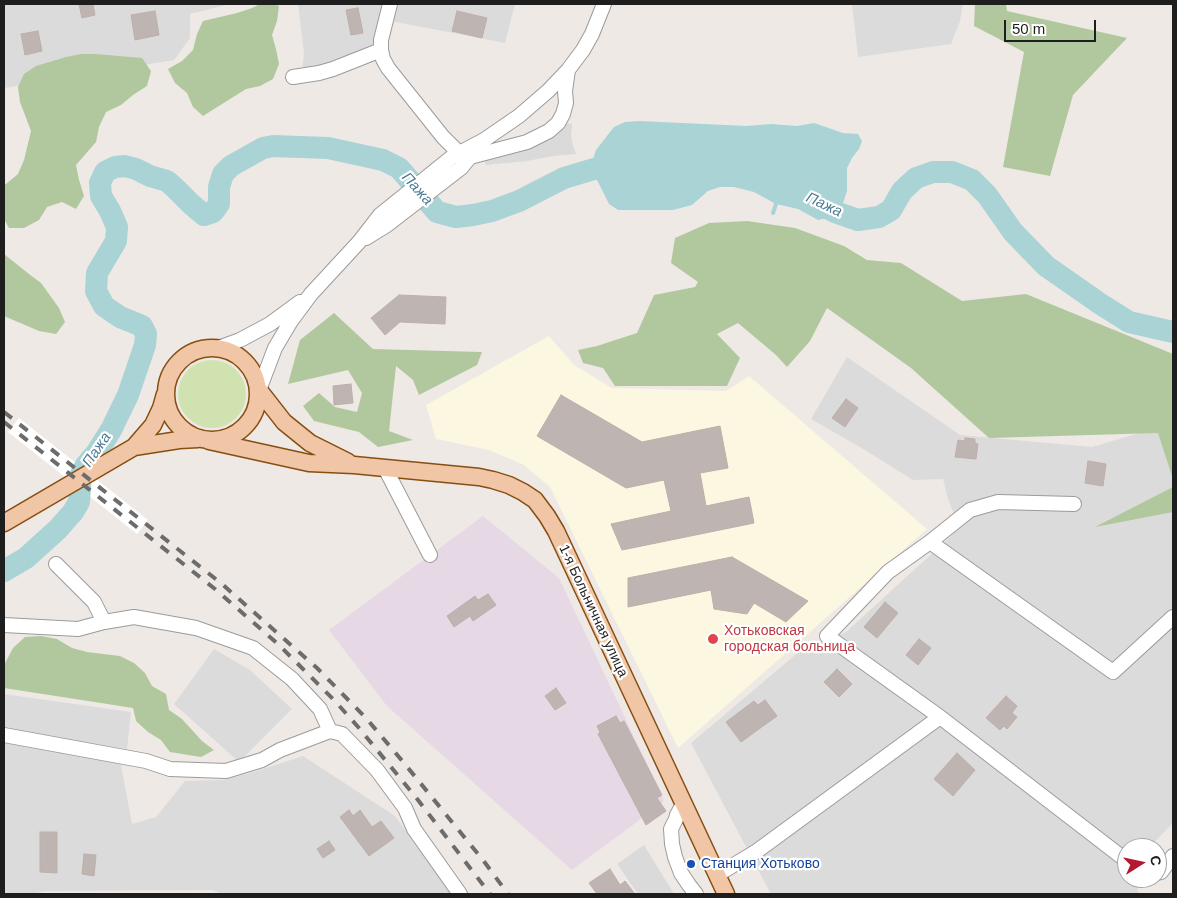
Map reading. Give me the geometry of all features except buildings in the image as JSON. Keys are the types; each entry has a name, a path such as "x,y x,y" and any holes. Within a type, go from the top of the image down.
{"main road":[{"path":"8,521 134,447 153,425 161,408 170,374 184,358 204,348 218,348 233,353 246,362 254,375 259,390 284,422 310,443 354,465"},
{"path":"166,388 167,405 174,420 185,432 205,440"},
{"path":"134,447 179,440 221,440 234,435 245,427 253,416 258,404 259,390"},
{"name":"1-я Больничная улица","path":"205,440 309,462 479,477 509,485 535,500 556,531 726,894"}],"street":[{"path":"390,4 381,40 383,59 388,68 460,159"},
{"path":"259,390 274,348 311,294 359,242 383,220 484,140 519,116 548,91 568,70 583,50 592,34 604,4"},
{"path":"293,77 320,73 381,50"},
{"path":"460,159 527,142 549,131 558,124 566,103 565,91 568,70"},
{"path":"218,348 240,340 270,324 311,294"},
{"path":"385,468 430,555"},
{"path":"1074,504 998,502 970,510 888,572 827,636 940,716 1117,853"},
{"path":"930,542 1113,672 1173,617"},
{"path":"56,564 94,602 104,622"},
{"path":"4,625 78,629 134,617 196,628 252,648 292,679 320,709 330,732"},
{"path":"717,875 757,850 940,716"},
{"path":"4,735 146,761 170,769 226,772 262,760 280,750 330,732 342,734 377,770 405,808 414,829 460,894"},
{"path":"683,804 671,830 672,844 681,873 696,894"}],"shaded area":[{"path":"4,4 230,4 190,14 190,38 174,60 4,88"},
{"path":"298,4 386,4 376,43 351,57 302,72 304,53"},
{"path":"395,4 515,4 505,43 391,21"},
{"path":"852,4 963,4 960,21 951,44 858,57"},
{"path":"558,123 572,124 571,136 576,154 486,165 483,154"},
{"name":"Хотьковская городская больница","path":"549,336 574,365 612,388 726,391 749,376 927,529 678,748 550,487 524,465 489,450 436,439 426,405"},
{"path":"847,357 960,435 1092,447 1173,423 1173,823 1159,838 1117,838 1117,888 1137,888 1138,892 1142,894 771,894 691,743 801,650 846,632 960,528 949,502 943,479 913,480 811,419"},
{"path":"483,516 559,578 664,800 572,870 387,706 329,630"},
{"path":"214,649 250,670 292,709 239,762 174,704"},
{"path":"4,694 131,712 127,749 4,729"},
{"path":"4,741 23,746 120,760 132,824 156,817 185,781 223,780 303,756 395,816 451,894 223,894 212,890 44,891 33,894 4,894"},
{"path":"644,845 674,894 638,894 617,864"}],"green space":[{"path":"260,4 279,6 277,21 272,35 279,64 273,79 260,86 246,89 203,116 193,107 187,93 175,83 168,69 182,61 193,50 203,21 237,13"},
{"path":"975,4 1006,4 1007,11 1127,38 1073,95 1050,176 1003,167 1024,52 974,26"},
{"path":"81,54 142,58 151,71 147,86 121,105 106,112 99,127 96,142 76,165 84,196 76,209 62,202 47,207 39,220 24,228 9,228 4,219 4,184 18,174 24,160 31,131 20,102 18,87 24,74 36,66"},
{"path":"747,221 795,228 844,246 867,260 901,263 962,301 1026,294 1173,354 1173,479 1158,433 989,438 911,368 827,308 810,341 787,367 776,355 738,323 717,334 740,358 727,386 615,386 603,368 583,363 578,350 637,333 654,295 695,287 698,282 671,263 675,238 709,223"},
{"path":"4,254 41,283 59,308 65,322 56,334 39,331 4,316"},
{"path":"334,313 373,349 482,352 477,365 419,395 413,380 396,366 389,431 413,440 378,447 359,432 314,421 303,406 319,393 335,407 357,412 362,393 348,370 288,384 300,340"},
{"path":"205,360 219,360 231,365 241,375 246,387 246,401 241,413 231,423 219,428 205,428 193,423 183,413 178,401 178,387 183,375 193,365"},
{"path":"1173,487 1173,512 1095,527"},
{"path":"41,636 57,639 72,648 120,656 134,663 145,673 152,686 166,694 169,710 182,719 202,741 214,750 201,757 170,752 161,740 136,721 133,708 4,688 4,665 13,648 25,637"}],"water":[{"path":"625,122 747,126 771,124 797,126 814,123 843,133 858,134 862,141 847,168 847,191 843,203 827,218 818,220 798,209 776,204 754,192 734,187 720,187 708,191 692,205 673,210 618,210 609,204 592,170 592,163 596,150 614,127"}],"pier":[{"path":"19,418 148,520 137,534 8,432"}],"waterway":[{"name":"Пажа","path":"4,571 26,558 58,529 73,512 79,502 81,474 111,430 128,395 145,345 146,334 142,326 120,317 104,306 96,291 97,273 116,241 117,227 101,196 100,183 105,172 115,167 125,166 167,181 204,215 213,212 219,204 219,187 223,174 231,166 263,148 273,146 328,148 383,160 399,168 437,212 456,217 492,211 519,201 564,178 614,163 621,163"},
{"name":"Пажа","path":"808,198 835,212 858,220 879,217 891,210 902,191 916,178 933,172 952,172 972,180 987,195 1013,232 1046,266 1129,322 1173,332"},
{"path":"773,213 776,204"}],"railway":[{"path":"4,412 222,584 317,668 366,718 483,860 508,894"},
{"path":"4,422 215,589 278,644 359,728 418,800 490,894"}],"place":[{"name":"Хотьковская городская больница","path":"713,639"},
{"name":"Станция Хотьково","path":"691,864"}]}
